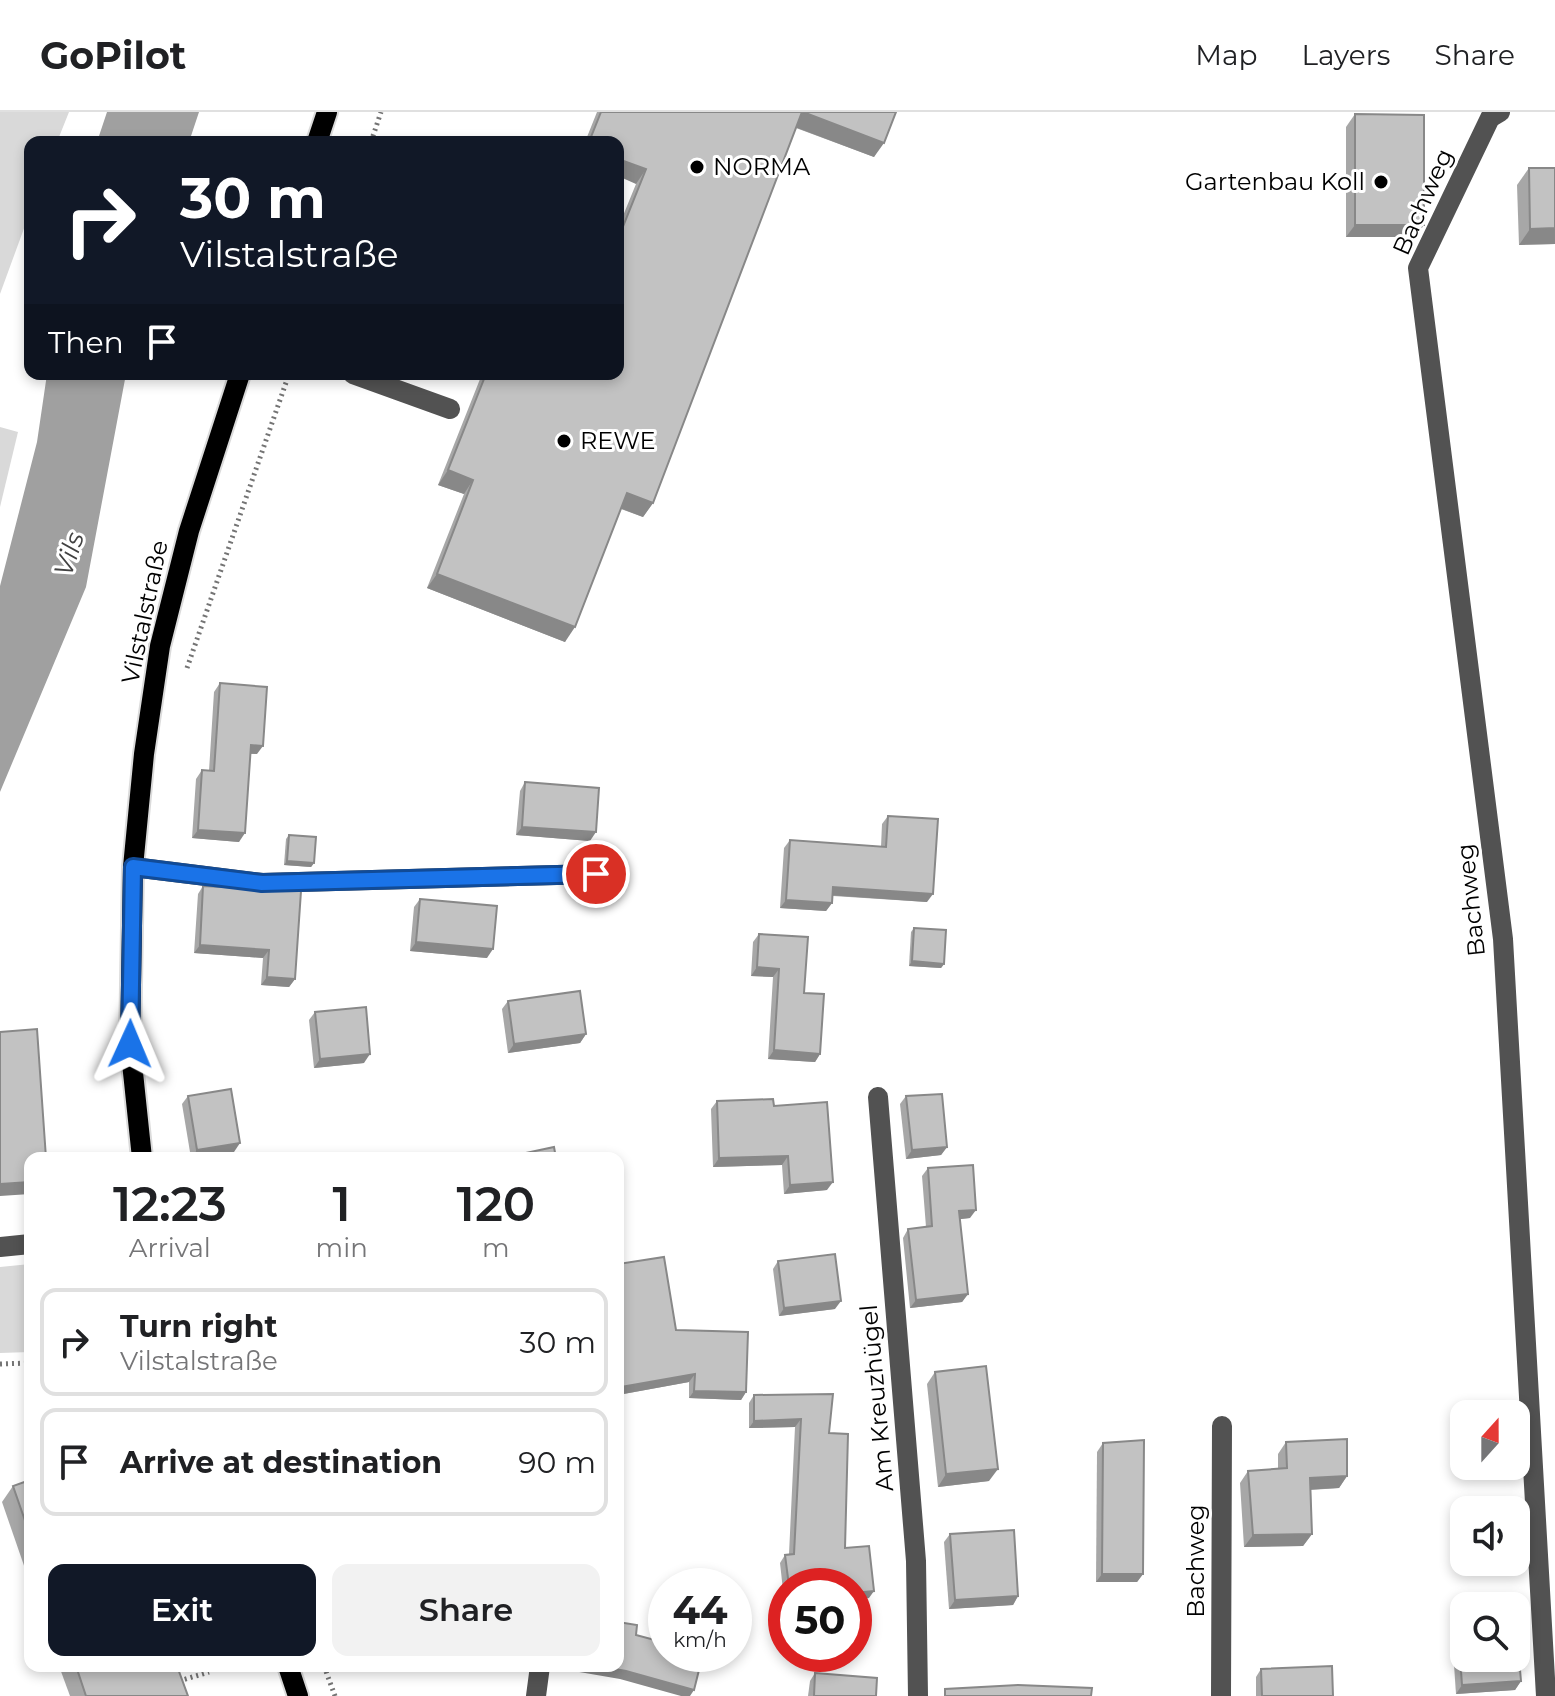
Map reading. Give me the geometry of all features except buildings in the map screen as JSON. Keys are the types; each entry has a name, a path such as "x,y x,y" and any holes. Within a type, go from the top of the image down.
{"main road":[{"path":"319,136 327,112"},
{"name":"Vilstalstraße","path":"141,1152 131,1060 133,867 144,754 160,646 189,531 238,380"},
{"path":"290,1672 298,1696"}],"street":[{"name":"Bachweg","path":"1491,114 1418,268 1503,939 1546,1696"},
{"path":"370,380 450,409"},
{"path":"133,867 262,883 596,874"},
{"name":"Am Kreuzhügel","path":"878,1097 916,1561 918,1696"},
{"path":"0,1247 24,1245"},
{"name":"Bachweg","path":"1221,1696 1222,1426"},
{"path":"536,1696 539,1672"}],"path":[{"path":"373,136 381,112"},
{"path":"185,679 190,650 287,380"},
{"path":"0,1364 24,1363"},
{"path":"167,1686 209,1672"},
{"path":"326,1672 335,1696"}],"shaded area":[{"path":"0,112 69,112 59,136 24,136 24,228 0,294"},
{"path":"0,427 18,432 0,507"},
{"path":"24,1265 24,1352 0,1353 0,1267"}],"water":[{"path":"107,112 199,112 191,136 99,136"},
{"name":"Vils","path":"46,380 125,380 86,587 0,792 0,586 37,442"}],"place":[{"name":"NORMA","path":"697,167"},
{"name":"Gartenbau Koll","path":"1381,182"},
{"name":"REWE","path":"564,441"}],"route":[{"path":"130,1044 133,867 159,873 262,883 596,874"}]}
